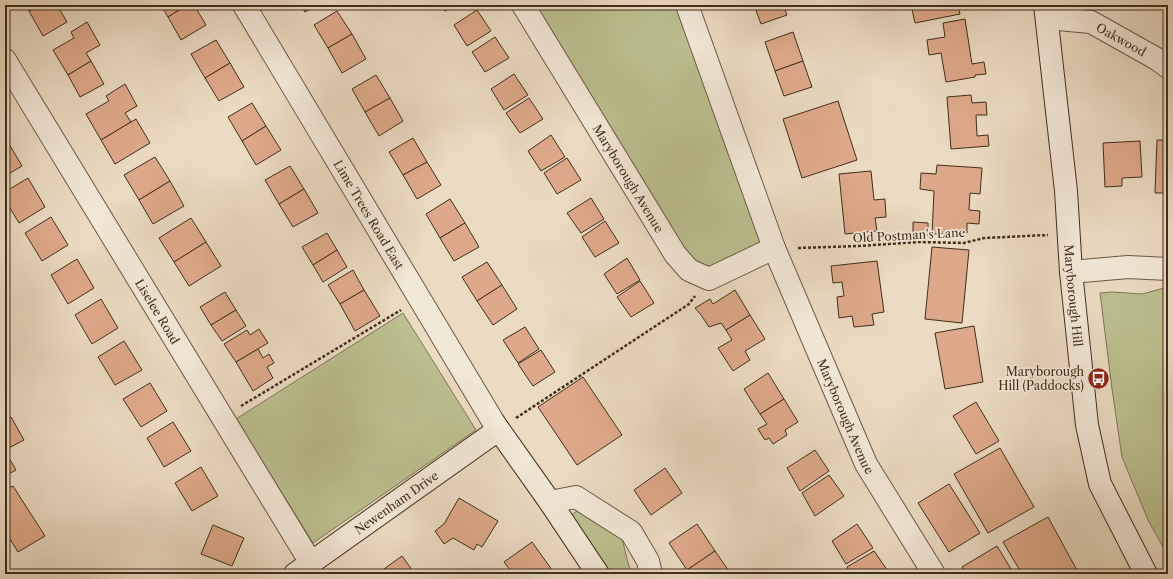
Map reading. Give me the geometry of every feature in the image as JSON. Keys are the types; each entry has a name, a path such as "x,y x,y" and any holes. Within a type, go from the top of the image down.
{"street":[{"name":"Lime Trees Road East","path":"244,5 496,427 550,502 598,574"},
{"name":"Maryborough Avenue","path":"523,5 675,254 689,270 709,278"},
{"name":"Maryborough Avenue","path":"687,5 774,248 866,464 934,574"},
{"name":"Oakwood","path":"1046,11 1091,22 1157,59 1168,67"},
{"name":"Maryborough Hill","path":"1046,11 1066,191 1071,272 1087,425 1100,484 1146,574"},
{"name":"Liselee Road","path":"5,60 222,418 303,568"},
{"path":"709,278 774,248"},
{"path":"1071,272 1128,267 1168,270"},
{"name":"Newenham Drive","path":"303,568 496,427"},
{"path":"550,502 576,497 631,532 648,561 651,574"}],"path":[{"name":"Old Postman's Lane","path":"774,248 824,248 919,242 964,243 984,238 1068,234"},
{"path":"496,427 689,304 709,278"},
{"path":"222,418 420,298"}],"green space":[{"path":"523,5 684,5 774,248 709,279 689,270"},
{"path":"1168,287 1168,556 1148,520 1122,457 1100,293 1112,292 1142,294"},
{"path":"403,313 476,430 313,543 236,419"},
{"path":"578,510 621,535 631,574 608,574 569,517"}],"building":[{"path":"26,5 41,5 29,11"},
{"path":"41,5 57,5 67,22 43,36 29,11"},
{"path":"161,5 187,5 168,17"},
{"path":"187,5 194,5 206,25 181,40 168,17"},
{"path":"300,5 318,5 305,12"},
{"path":"441,5 456,5 445,11"},
{"path":"754,5 783,5 787,15 761,24"},
{"path":"911,5 958,5 960,14 915,23"},
{"path":"477,10 491,31 467,46 454,25"},
{"path":"337,11 352,34 328,48 314,25"},
{"path":"965,19 972,64 984,62 986,74 946,82 941,53 929,55 927,40 945,37 943,23"},
{"path":"87,22 100,45 86,53 91,61 68,75 53,50 74,38 71,32"},
{"path":"793,32 803,61 775,71 765,42"},
{"path":"352,34 366,59 342,73 328,48"},
{"path":"495,37 509,58 485,72 472,52"},
{"path":"216,40 230,63 205,78 191,54"},
{"path":"91,61 104,84 80,97 68,75"},
{"path":"803,61 812,87 784,96 775,71"},
{"path":"230,63 244,87 219,101 205,78"},
{"path":"514,74 528,95 504,110 491,89"},
{"path":"376,75 390,98 365,112 352,89"},
{"path":"125,84 137,106 125,113 131,122 101,140 86,114 109,101 106,96"},
{"path":"971,95 972,103 986,102 987,115 976,115 977,136 988,135 989,146 951,149 947,97"},
{"path":"390,98 403,121 379,136 365,112"},
{"path":"529,98 543,119 520,133 506,113"},
{"path":"838,101 857,160 802,178 783,119"},
{"path":"252,103 266,126 242,141 228,117"},
{"path":"136,119 150,143 115,164 101,140"},
{"path":"266,126 281,150 256,165 242,141"},
{"path":"551,135 565,157 541,171 528,151"},
{"path":"5,137 22,166 5,176"},
{"path":"413,138 427,162 403,175 389,152"},
{"path":"1157,140 1168,140 1168,193 1155,193"},
{"path":"1140,141 1142,177 1122,178 1122,186 1105,187 1103,143"},
{"path":"155,157 170,181 139,200 124,175"},
{"path":"567,158 581,180 557,194 544,173"},
{"path":"427,162 441,185 417,199 403,175"},
{"path":"937,165 982,168 980,194 970,193 969,210 980,211 979,224 967,223 967,233 932,234 934,191 920,189 921,173 936,174"},
{"path":"290,166 304,189 279,204 265,180"},
{"path":"871,171 874,200 885,199 886,217 875,218 877,231 845,234 839,174"},
{"path":"28,178 45,207 19,223 5,200 5,192"},
{"path":"170,181 184,206 153,224 139,200"},
{"path":"304,189 318,213 293,227 279,204"},
{"path":"591,198 604,219 581,233 567,213"},
{"path":"450,199 465,223 440,238 426,214"},
{"path":"51,217 68,245 42,261 25,233"},
{"path":"191,218 206,242 174,262 159,238"},
{"path":"605,221 619,243 595,257 582,237"},
{"path":"913,222 928,223 928,235 913,234"},
{"path":"465,223 479,247 454,261 440,238"},
{"path":"327,233 337,250 313,265 302,247"},
{"path":"206,242 221,266 189,286 174,262"},
{"path":"932,247 969,250 962,323 925,319"},
{"path":"337,250 347,267 323,282 313,265"},
{"path":"627,258 640,280 617,294 604,274"},
{"path":"77,259 94,288 68,304 51,275"},
{"path":"877,261 884,312 872,314 874,325 854,327 852,316 839,318 837,297 844,296 842,282 833,283 831,266"},
{"path":"487,262 502,285 477,301 462,277"},
{"path":"353,270 364,290 340,304 328,285"},
{"path":"640,281 654,303 631,317 617,297"},
{"path":"502,285 517,309 493,325 477,301"},
{"path":"364,290 380,316 355,331 340,304"},
{"path":"735,290 750,315 726,330 721,323 709,327 695,308 710,299 713,304"},
{"path":"225,292 236,310 211,325 200,307"},
{"path":"101,299 118,328 92,344 75,315"},
{"path":"236,310 246,326 222,341 211,325"},
{"path":"750,315 765,339 745,351 750,360 733,371 718,348 732,340 726,330"},
{"path":"974,326 983,382 945,389 935,333"},
{"path":"525,327 539,349 518,363 503,340"},
{"path":"259,329 268,343 236,362 224,344 247,330 250,335"},
{"path":"124,341 142,370 115,385 98,357"},
{"path":"258,349 263,358 269,354 274,363 267,367 273,378 253,391 236,362"},
{"path":"541,350 555,372 533,386 518,364"},
{"path":"768,373 784,399 760,414 744,389"},
{"path":"583,377 622,435 577,465 538,407"},
{"path":"150,383 167,411 141,427 123,399"},
{"path":"784,399 798,422 785,430 787,435 773,444 769,438 765,440 758,429 767,424 760,414"},
{"path":"976,402 999,441 976,454 953,416"},
{"path":"11,417 24,440 5,450 5,421"},
{"path":"173,422 191,451 164,467 147,438"},
{"path":"1000,448 1034,507 988,533 954,474"},
{"path":"815,450 829,471 800,491 787,468"},
{"path":"5,451 16,470 5,476"},
{"path":"201,467 218,496 192,511 175,483"},
{"path":"665,468 682,493 651,515 634,490"},
{"path":"829,475 844,496 815,516 802,493"},
{"path":"949,484 980,533 949,552 918,503"},
{"path":"13,486 45,536 18,552 5,531 5,490"},
{"path":"459,498 498,521 482,547 477,544 474,550 453,538 444,544 435,531 444,524"},
{"path":"1048,517 1079,574 1022,574 1003,542"},
{"path":"697,524 715,551 687,570 669,543"},
{"path":"857,524 873,548 846,564 832,541"},
{"path":"213,525 244,538 232,566 201,554"},
{"path":"532,542 552,570 547,574 513,574 504,562"},
{"path":"997,546 1014,574 966,574 962,567"},
{"path":"715,551 731,574 690,574 687,570"},
{"path":"874,551 890,574 851,574 847,567"},
{"path":"402,556 415,574 377,574"}],"place":[{"name":"Maryborough Hill (Paddocks)","path":"1099,378"}]}
